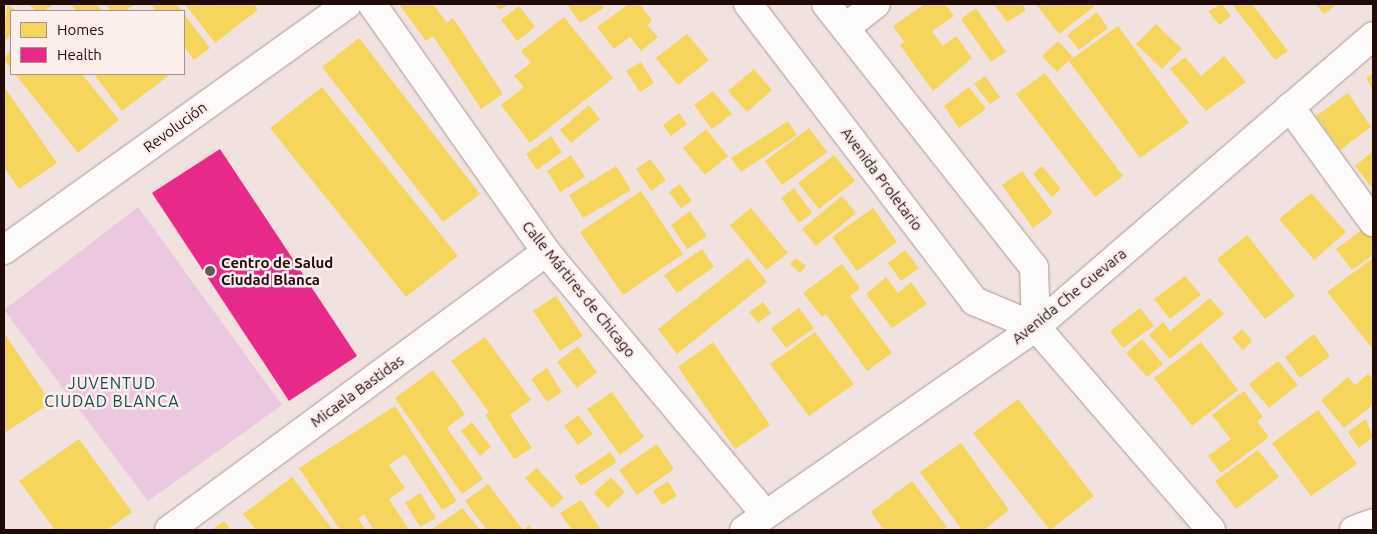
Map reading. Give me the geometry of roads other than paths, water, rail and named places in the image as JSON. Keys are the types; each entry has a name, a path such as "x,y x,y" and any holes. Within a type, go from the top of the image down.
{"street":[{"name":"Revolución","path":"4,250 347,4"},
{"name":"Calle Mártires de Chicago","path":"372,4 546,252 754,522"},
{"name":"Avenida Proletario","path":"748,4 974,301 1036,327 1211,530"},
{"path":"826,4 1034,267 1036,327"},
{"path":"844,28 876,4"},
{"name":"Avenida Che Guevara","path":"754,522 1036,327 1373,36"},
{"path":"1290,107 1373,222"},
{"name":"Micaela Bastidas","path":"169,530 546,252"},
{"path":"1354,530 1373,523"}],"place":[{"name":"Centro de Salud Ciudad Blanca","path":"210,271"}],"district":[{"name":"JUVENTUD CIUDAD BLANCA","path":"112,392"}]}
